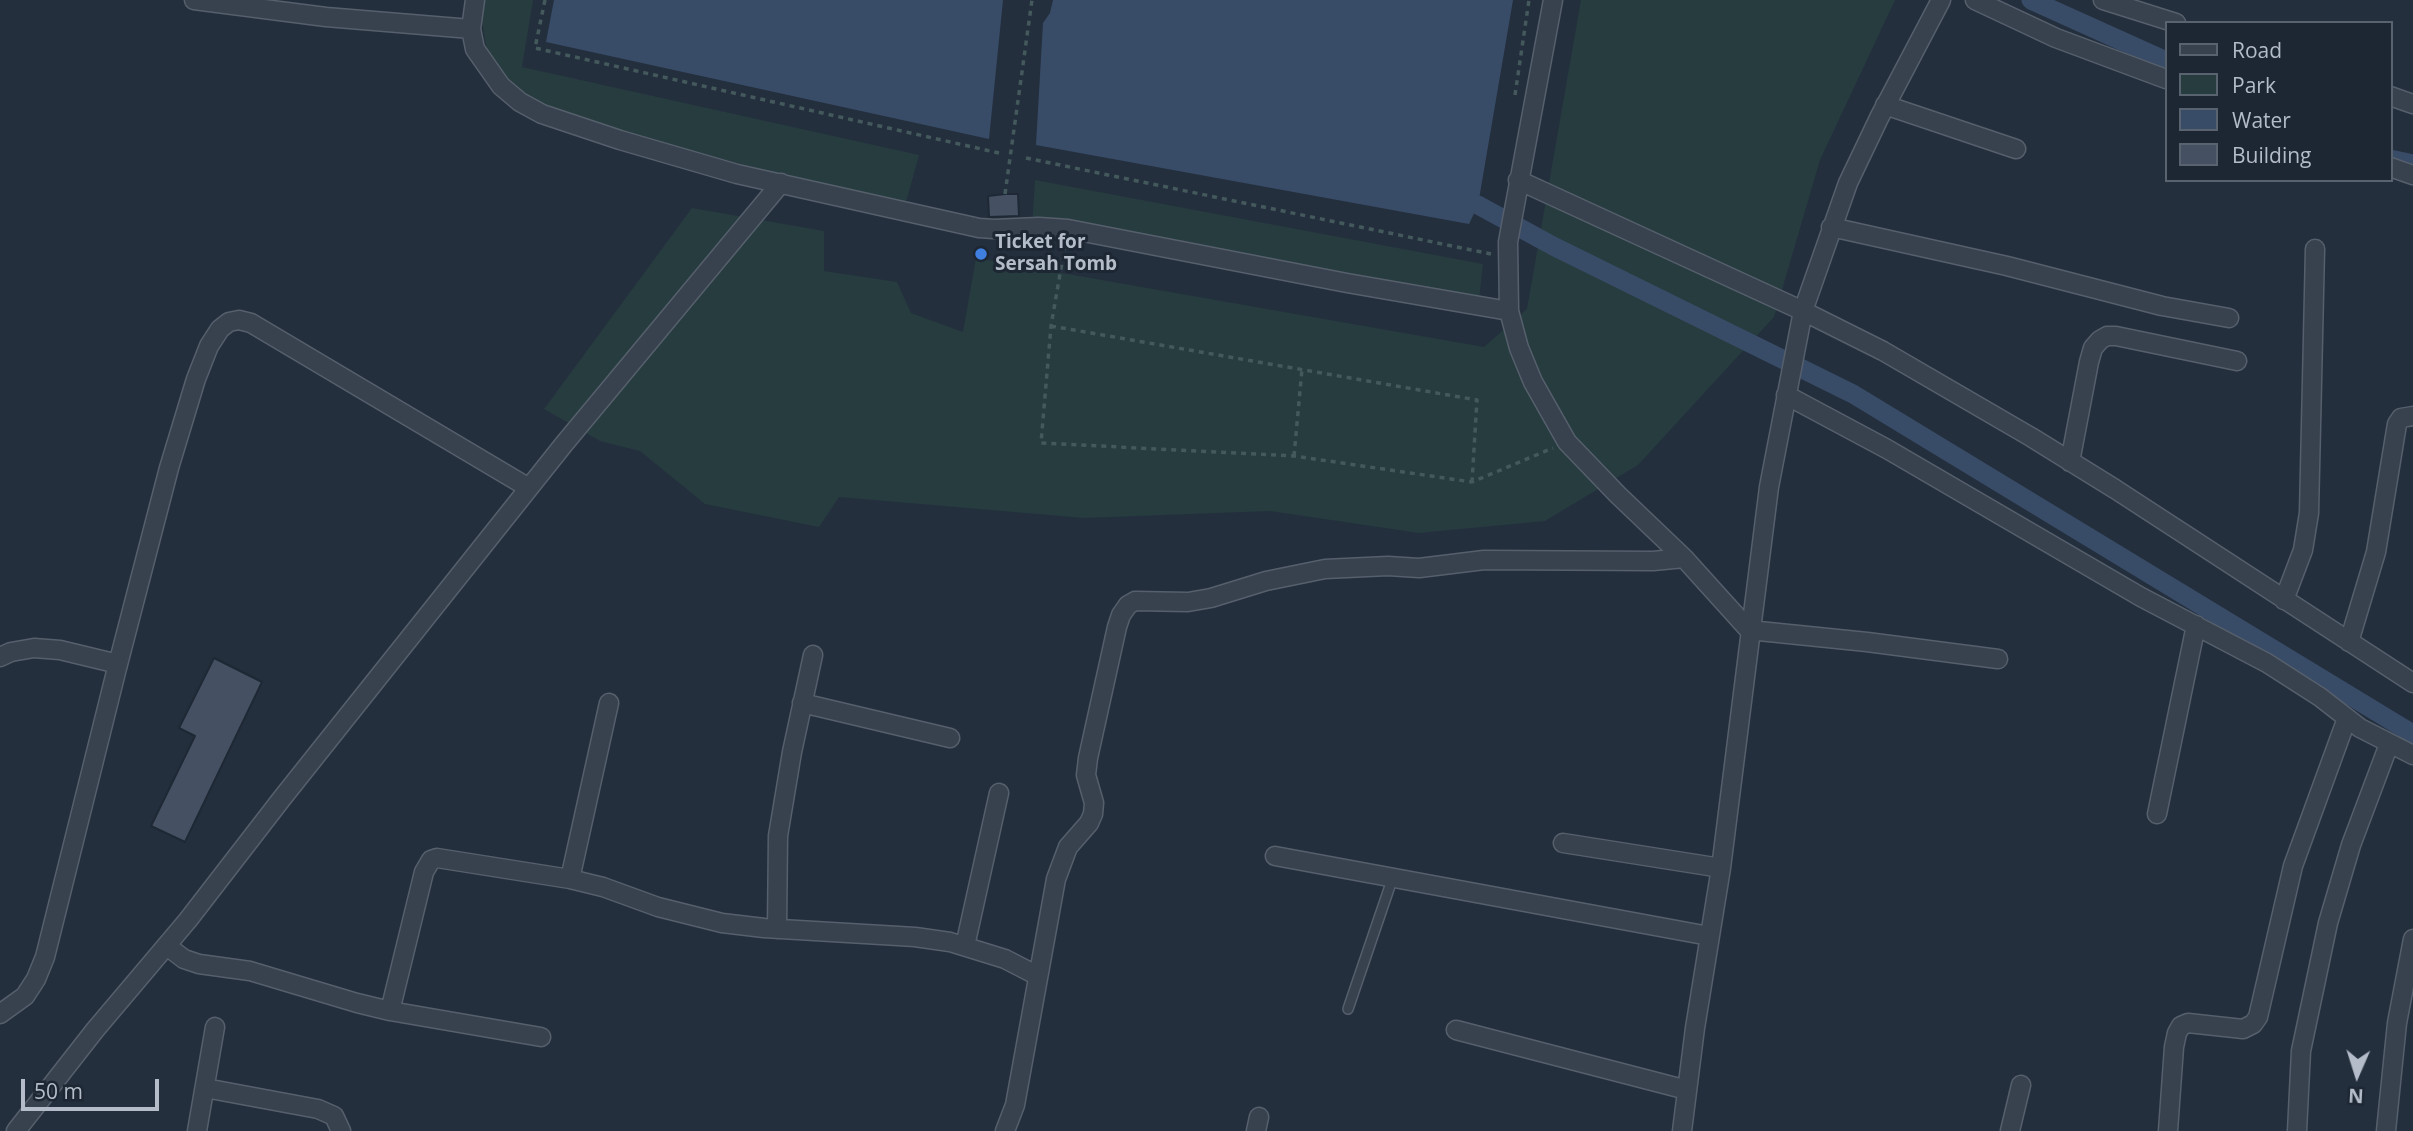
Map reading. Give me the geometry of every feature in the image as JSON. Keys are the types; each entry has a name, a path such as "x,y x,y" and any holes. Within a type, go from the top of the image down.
{"street":[{"path":"194,0 326,17 471,29"},
{"path":"475,0 471,29 475,49 501,86 520,103 542,114 620,140 737,174 979,228 1068,229 1508,311"},
{"path":"1553,0 1517,188 1501,242 1508,311 1520,348 1533,382 1567,442 1684,558 1749,630 1998,659"},
{"path":"1682,1131 1721,868 1769,487 1803,311 1831,227 1858,160 1941,0"},
{"path":"1975,0 2047,33 2164,78"},
{"path":"2103,0 2170,21"},
{"path":"2392,97 2413,104"},
{"path":"1885,105 2016,149"},
{"path":"2392,168 2413,175"},
{"path":"16,1131 95,1030 167,946 529,488 781,183"},
{"path":"1517,188 1803,311 1883,351 2070,462 2413,682"},
{"path":"1831,227 2007,266 2162,306 2228,318"},
{"path":"2284,600 2303,550 2309,513 2315,249"},
{"path":"0,1014 24,996 36,979 45,957 169,468 196,379 209,346 220,329 229,322 239,320 251,323 529,488"},
{"path":"2070,462 2089,362 2099,340 2107,336 2116,337 2237,361"},
{"path":"1787,391 2141,597 2284,673 2347,718 2389,744 2413,755"},
{"path":"2349,642 2376,552 2397,424 2401,418 2413,416"},
{"path":"1005,1131 1015,1105 1052,900 1062,859 1093,814 1094,803 1086,775 1088,758 1117,626 1128,605 1135,601 1200,600 1266,581 1325,569 1388,566 1419,568 1484,560 1653,561 1684,558"},
{"path":"2157,814 2196,625"},
{"path":"0,657 34,648 60,650 118,664"},
{"path":"777,929 778,836 786,782 813,655"},
{"path":"570,878 609,703"},
{"path":"802,703 950,738"},
{"path":"2168,1131 2174,1047 2181,1027 2188,1024 2243,1029 2253,1024 2258,1017 2293,866 2347,718"},
{"path":"2297,1131 2301,1051 2328,923 2351,845 2389,744"},
{"path":"965,946 999,793"},
{"path":"1563,844 1721,868"},
{"path":"1275,856 1709,936"},
{"path":"390,1011 426,866 431,860 443,858 570,878 658,907 722,923 915,937 965,946 1005,959 1038,976"},
{"path":"2386,1131 2397,1023 2413,939"},
{"path":"167,946 184,959 199,964 250,971 390,1011 541,1037"},
{"path":"197,1131 215,1027"},
{"path":"1456,1030 1686,1090"},
{"path":"2010,1131 2021,1085"},
{"path":"205,1088 318,1109 334,1116 341,1131"}],"lane":[{"path":"1348,1009 1393,877"}],"path":[{"path":"545,0 535,48 999,153"},
{"path":"1005,194 1032,0"},
{"path":"1026,158 1492,254 1501,242"},
{"path":"1068,229 1051,326 1041,443 1294,456 1472,482 1567,442"},
{"path":"1051,326 1477,400 1472,482"},
{"path":"1294,456 1302,369"}],"green space":[{"path":"485,0 533,0 522,67 919,155 905,206 601,128 523,96 489,63 482,22"},
{"path":"1581,0 1895,0 1820,160 1774,317 1638,465 1545,521 1419,533 1270,511 1084,518 839,497 819,527 705,504 640,451 600,441 544,409 692,208 824,231 824,271 897,282 911,313 963,332 976,258 1484,347 1527,309"},
{"path":"1035,180 1483,264 1479,300 1461,312 1032,229"}],"water":[{"path":"554,0 1003,0 989,139 546,42"},
{"path":"1053,0 1513,0 1478,205 1469,224 1036,145 1043,23 1050,13"}],"building":[{"path":"1018,194 1019,216 989,217 988,196"},
{"path":"214,658 262,682 185,842 151,826 195,736 179,728"}],"waterway":[{"path":"2031,0 2164,60"},
{"path":"2392,159 2413,164"},
{"path":"1478,205 1553,246 1853,394 2413,734"}],"place":[{"name":"Ticket for Sersah Tomb","path":"981,254"}]}
